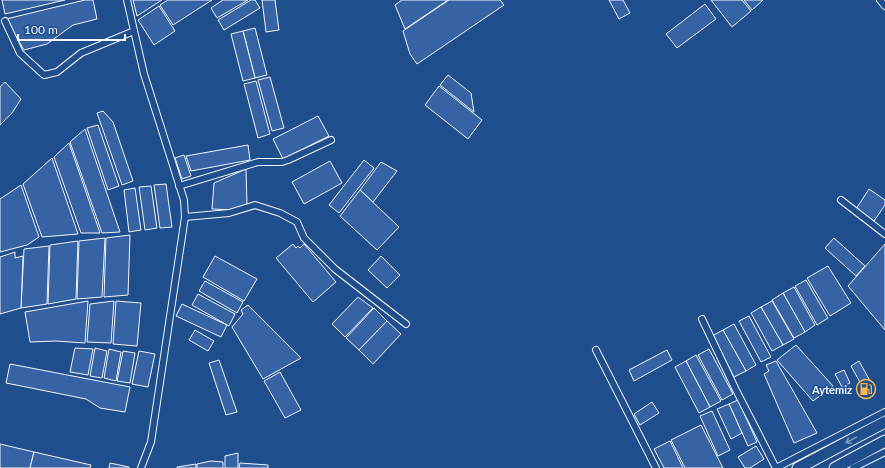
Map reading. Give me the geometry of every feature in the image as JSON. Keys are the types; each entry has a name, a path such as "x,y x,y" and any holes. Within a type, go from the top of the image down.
{"highway":[{"path":"798,468 885,422"},
{"path":"835,468 885,441"}],"street":[{"path":"127,0 144,74 184,200 185,217 151,442 142,468"},
{"path":"880,0 885,6"},
{"path":"5,21 20,53 44,75 57,72 81,53 134,31"},
{"path":"179,186 258,162 282,162 331,140"},
{"path":"841,200 885,234"},
{"path":"185,217 229,212 255,205 280,213 297,222 304,238 335,269 406,324"},
{"path":"702,319 776,468 885,412"},
{"path":"596,350 656,468"},
{"path":"853,468 885,452"}],"building":[{"path":"2,0 65,0 5,14"},
{"path":"85,0 93,0 97,19 73,25 47,44 24,50 6,19"},
{"path":"133,0 162,0 137,16"},
{"path":"168,0 212,0 173,25 160,5"},
{"path":"223,0 248,0 217,18 211,8"},
{"path":"251,0 255,0 260,8 224,30 218,20"},
{"path":"262,0 275,0 279,30 266,32"},
{"path":"402,0 448,0 405,29 395,5"},
{"path":"449,0 500,0 504,5 417,64 410,54 403,31"},
{"path":"609,0 623,0 630,13 619,19"},
{"path":"711,0 742,0 751,11 732,27"},
{"path":"744,0 763,0 752,10"},
{"path":"705,4 716,19 677,48 666,34"},
{"path":"159,6 175,31 154,45 138,20"},
{"path":"255,28 267,75 255,78 243,31"},
{"path":"243,31 255,78 243,81 231,34"},
{"path":"448,75 471,93 474,112 440,85"},
{"path":"270,77 284,128 272,131 258,80"},
{"path":"256,81 270,134 258,138 244,84"},
{"path":"5,82 21,99 12,113 0,125 0,87"},
{"path":"439,86 482,120 468,139 425,105"},
{"path":"103,111 113,122 133,181 122,185 97,113"},
{"path":"318,116 329,136 283,159 273,139"},
{"path":"98,125 119,186 108,190 87,128"},
{"path":"85,129 120,232 102,233 70,142"},
{"path":"69,143 100,233 81,233 54,157"},
{"path":"248,145 250,160 191,171 186,156"},
{"path":"184,155 191,176 182,179 175,158"},
{"path":"52,158 78,234 42,237 23,184"},
{"path":"364,160 374,168 339,213 329,205"},
{"path":"330,161 342,183 304,204 292,182"},
{"path":"381,162 397,171 373,202 360,190"},
{"path":"246,169 247,204 234,210 212,209 214,183"},
{"path":"166,184 172,227 160,228 154,185"},
{"path":"21,185 39,237 27,245 0,252 0,199"},
{"path":"151,186 157,228 145,230 139,187"},
{"path":"135,188 141,230 129,232 124,190"},
{"path":"869,189 885,200 885,205 874,221 856,209"},
{"path":"360,190 399,227 377,250 340,216"},
{"path":"130,235 128,295 104,297 106,238"},
{"path":"105,238 102,297 77,299 79,241"},
{"path":"834,238 865,266 856,276 825,248"},
{"path":"78,241 76,299 48,304 50,245"},
{"path":"293,244 296,248 298,246 300,248 304,244 336,282 313,302 276,258"},
{"path":"885,244 885,330 848,286"},
{"path":"49,246 47,304 21,308 24,249"},
{"path":"15,252 15,258 23,256 21,308 0,314 0,257"},
{"path":"215,256 257,279 244,301 203,277"},
{"path":"381,256 400,275 387,288 368,270"},
{"path":"828,266 851,303 830,316 807,278"},
{"path":"806,280 828,318 817,325 795,286"},
{"path":"205,281 243,302 237,313 199,291"},
{"path":"794,287 815,325 805,332 783,293"},
{"path":"783,293 805,332 794,338 772,300"},
{"path":"198,294 235,314 229,326 192,305"},
{"path":"358,297 373,308 345,337 332,324"},
{"path":"88,301 85,343 56,341 30,342 25,312"},
{"path":"114,301 111,343 87,342 90,304"},
{"path":"116,301 141,303 137,346 113,344"},
{"path":"772,301 794,339 783,345 761,307"},
{"path":"182,304 227,325 221,337 176,316"},
{"path":"248,305 301,358 263,379 232,327 243,314 241,310"},
{"path":"761,307 783,345 772,351 751,313"},
{"path":"374,308 387,321 359,350 346,338"},
{"path":"749,316 771,357 761,362 739,321"},
{"path":"387,321 401,334 373,364 359,350"},
{"path":"734,324 756,365 746,371 723,330"},
{"path":"195,330 214,341 208,351 189,340"},
{"path":"723,330 746,371 734,377 712,336"},
{"path":"796,345 833,386 813,401 777,360"},
{"path":"75,348 93,349 88,375 70,372"},
{"path":"95,348 107,351 102,378 90,376"},
{"path":"109,349 121,352 116,381 104,378"},
{"path":"709,349 733,394 722,400 698,355"},
{"path":"667,350 672,360 634,381 629,370"},
{"path":"123,351 135,353 130,383 117,381"},
{"path":"139,351 155,354 148,387 132,384"},
{"path":"696,355 721,401 710,407 686,361"},
{"path":"219,360 237,412 226,415 209,363"},
{"path":"686,361 710,407 699,413 675,367"},
{"path":"776,361 817,433 794,443 764,374 769,371 766,365"},
{"path":"859,361 875,390 867,395 851,366"},
{"path":"10,364 130,387 125,412 100,408 86,399 6,383"},
{"path":"844,370 850,383 842,387 835,374"},
{"path":"280,372 301,410 285,418 264,381"},
{"path":"738,400 757,442 748,446 729,404"},
{"path":"652,402 659,413 640,425 634,414"},
{"path":"729,404 742,433 731,439 717,409"},
{"path":"712,411 730,450 718,456 700,416"},
{"path":"701,425 723,468 685,468 671,440"},
{"path":"670,441 683,468 664,468 654,449"},
{"path":"0,444 34,452 30,468 0,468"},
{"path":"756,446 764,459 750,468 745,468 738,457"},
{"path":"34,452 91,465 90,468 30,468"},
{"path":"238,453 238,468 225,468 225,456"},
{"path":"211,461 223,462 223,468 197,468 197,464"},
{"path":"110,463 129,467 129,468 109,468"},
{"path":"240,463 268,465 268,468 239,468"},
{"path":"196,464 196,468 177,468 177,467"}],"place":[{"name":"Aytemiz","path":"866,389"}]}
